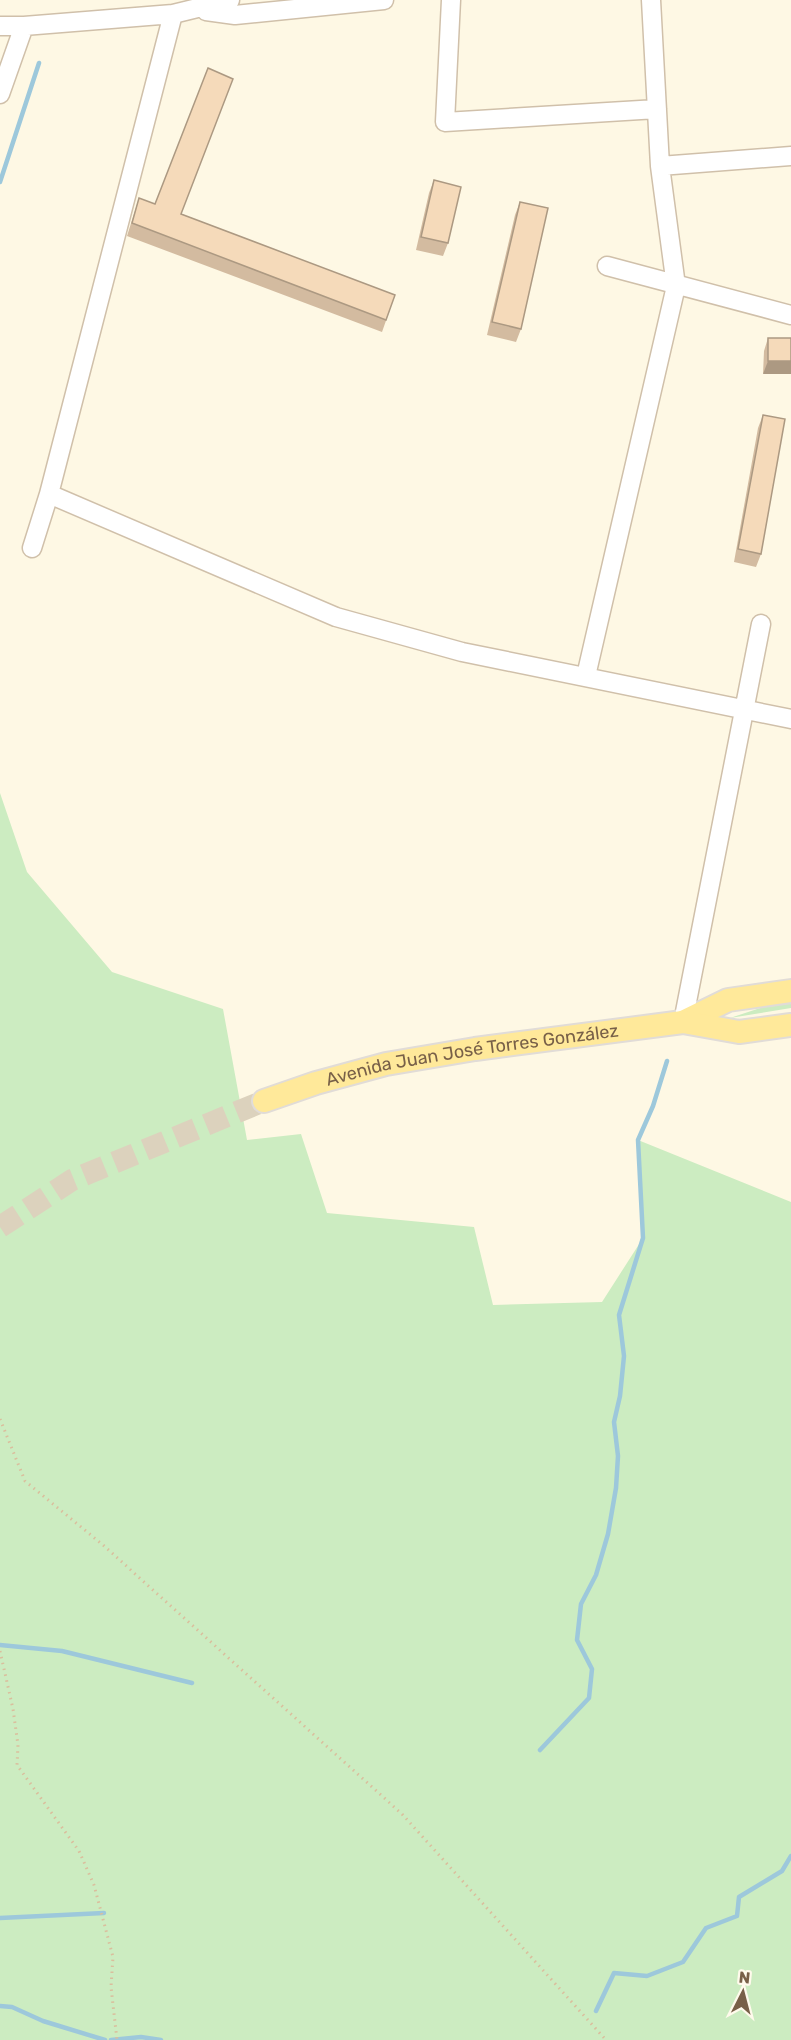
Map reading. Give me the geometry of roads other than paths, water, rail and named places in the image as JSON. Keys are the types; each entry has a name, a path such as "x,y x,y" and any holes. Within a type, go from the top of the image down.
{"main road":[{"name":"Avenida Juan José Torres González","path":"683,1022 728,1000 791,991"},
{"name":"Avenida Juan José Torres González","path":"264,1101 316,1083 386,1064 475,1049 683,1022 738,1032 791,1025"}],"street":[{"path":"0,26 173,14 198,10 231,0"},
{"path":"198,10 236,15 384,0"},
{"path":"451,0 444,123 657,108"},
{"path":"586,676 676,286 660,166 651,0"},
{"path":"32,548 49,494 173,14"},
{"path":"0,94 24,26"},
{"path":"660,166 791,156"},
{"path":"607,266 791,315"},
{"path":"49,494 336,617 462,652 791,719"},
{"path":"683,1022 761,624"}],"waterway":[{"path":"0,182 39,63"},
{"path":"540,1750 589,1698 592,1669 577,1640 581,1604 596,1575 608,1534 616,1488 618,1456 614,1422 620,1396 624,1356 619,1315 643,1238 638,1140 653,1106 667,1061"},
{"path":"0,1645 62,1651 192,1683"},
{"path":"596,2011 614,1973 647,1976 683,1962 706,1928 737,1916 739,1897 782,1871 791,1856"},
{"path":"0,1918 104,1913"},
{"path":"0,2006 12,2007 43,2021 105,2040"},
{"path":"111,2040 141,2037 161,2040"}],"tunnel":[{"path":"0,1227 72,1180 264,1101"}]}
